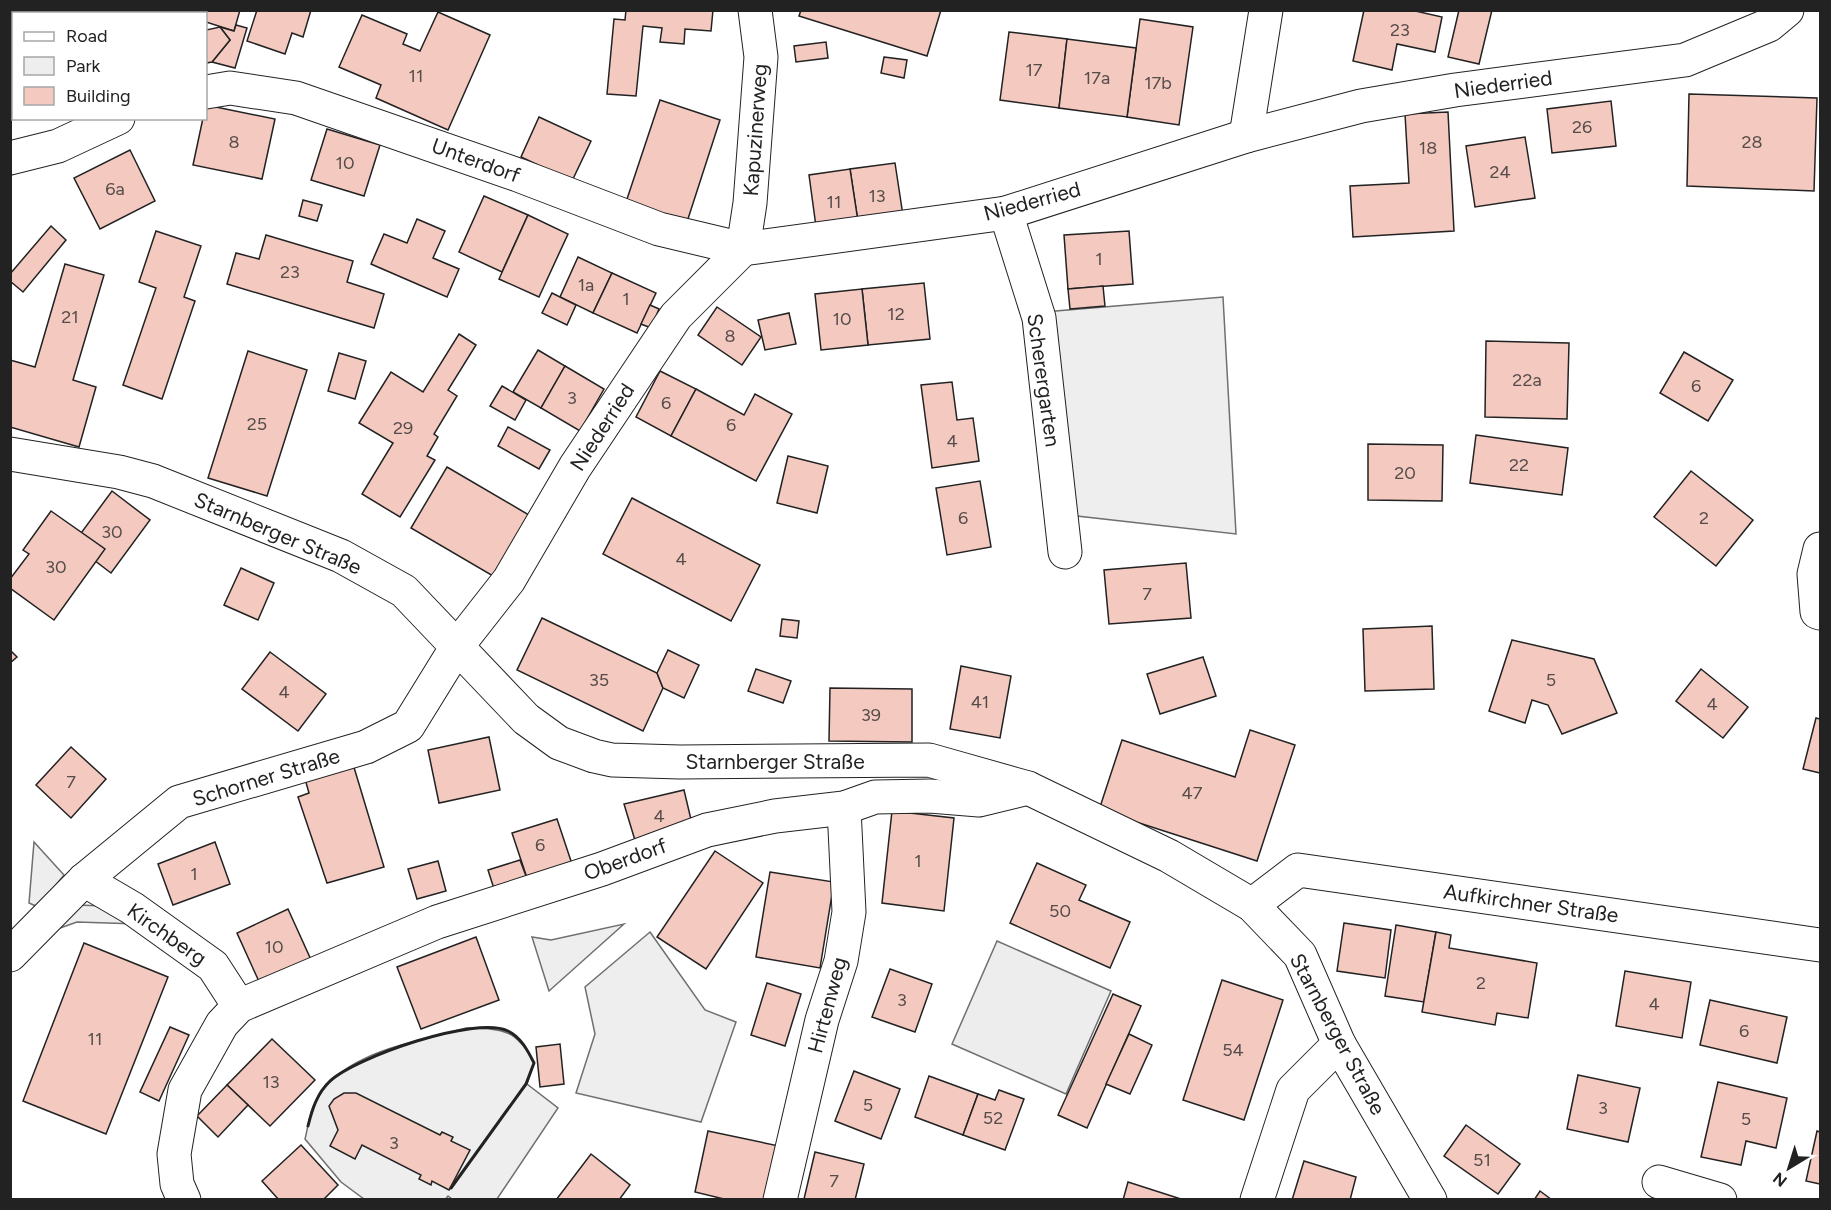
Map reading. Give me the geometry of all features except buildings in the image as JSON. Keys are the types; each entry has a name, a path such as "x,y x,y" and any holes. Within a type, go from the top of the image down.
{"street":[{"name":"Kapuzinerweg","path":"743,249 750,203 761,57 755,10"},
{"path":"1246,136 1266,10"},
{"name":"Niederried","path":"458,645 509,580 575,467 676,316 743,249 1006,213 1246,136 1373,104 1455,90 1685,60 1769,25 1787,10"},
{"name":"Unterdorf","path":"207,92 230,88 296,98 518,175 658,229 743,249"},
{"path":"10,158 57,146 114,120"},
{"name":"Scherergarten","path":"1006,213 1039,318 1065,552"},
{"name":"Starnberger Straße","path":"10,454 119,472 153,481 341,556 404,591 458,645 526,719 558,743 594,756 612,760 680,762 929,760 1028,788 1169,856 1252,904 1300,955 1339,1044 1430,1200"},
{"path":"1821,549 1814,574 1817,612 1821,613"},
{"name":"Schorner Straße","path":"10,955 84,880 179,802 366,747 408,726 458,645"},
{"name":"Oberdorf","path":"239,1006 437,922 602,869 707,830 776,816 844,808 875,797 930,796 980,800 1028,788"},
{"name":"Hirtenweg","path":"780,1200 822,1020 843,951 849,912 844,808"},
{"name":"Aufkirchner Straße","path":"1252,904 1298,870 1821,945"},
{"name":"Kirchberg","path":"84,880 132,908 213,966 239,1006"},
{"path":"184,1200 177,1184 174,1154 185,1090 222,1024 239,1006"},
{"path":"1257,1200 1293,1090 1339,1044"},
{"path":"1659,1182 1720,1200"}],"green space":[{"path":"1223,297 1236,534 1077,516 1044,312"},
{"path":"34,842 64,875 38,907 29,903"},
{"path":"77,905 105,906 138,924 77,922 46,933"},
{"path":"624,924 549,991 532,937 551,940"},
{"path":"650,932 705,1010 736,1022 701,1122 576,1093 595,1034 585,987"},
{"path":"466,1028 499,1030 521,1043 534,1063 527,1084 558,1108 497,1199 452,1199 448,1196 445,1200 364,1199 341,1182 305,1139 315,1103 327,1085 342,1071 361,1060 403,1045"}],"shaded area":[{"path":"997,941 1111,991 1066,1094 952,1044"}],"wall":[{"path":"308,1126 316,1102 325,1086 344,1071 364,1061 389,1050 444,1033 492,1028 508,1031 527,1049 534,1063 526,1084 451,1188"}]}
